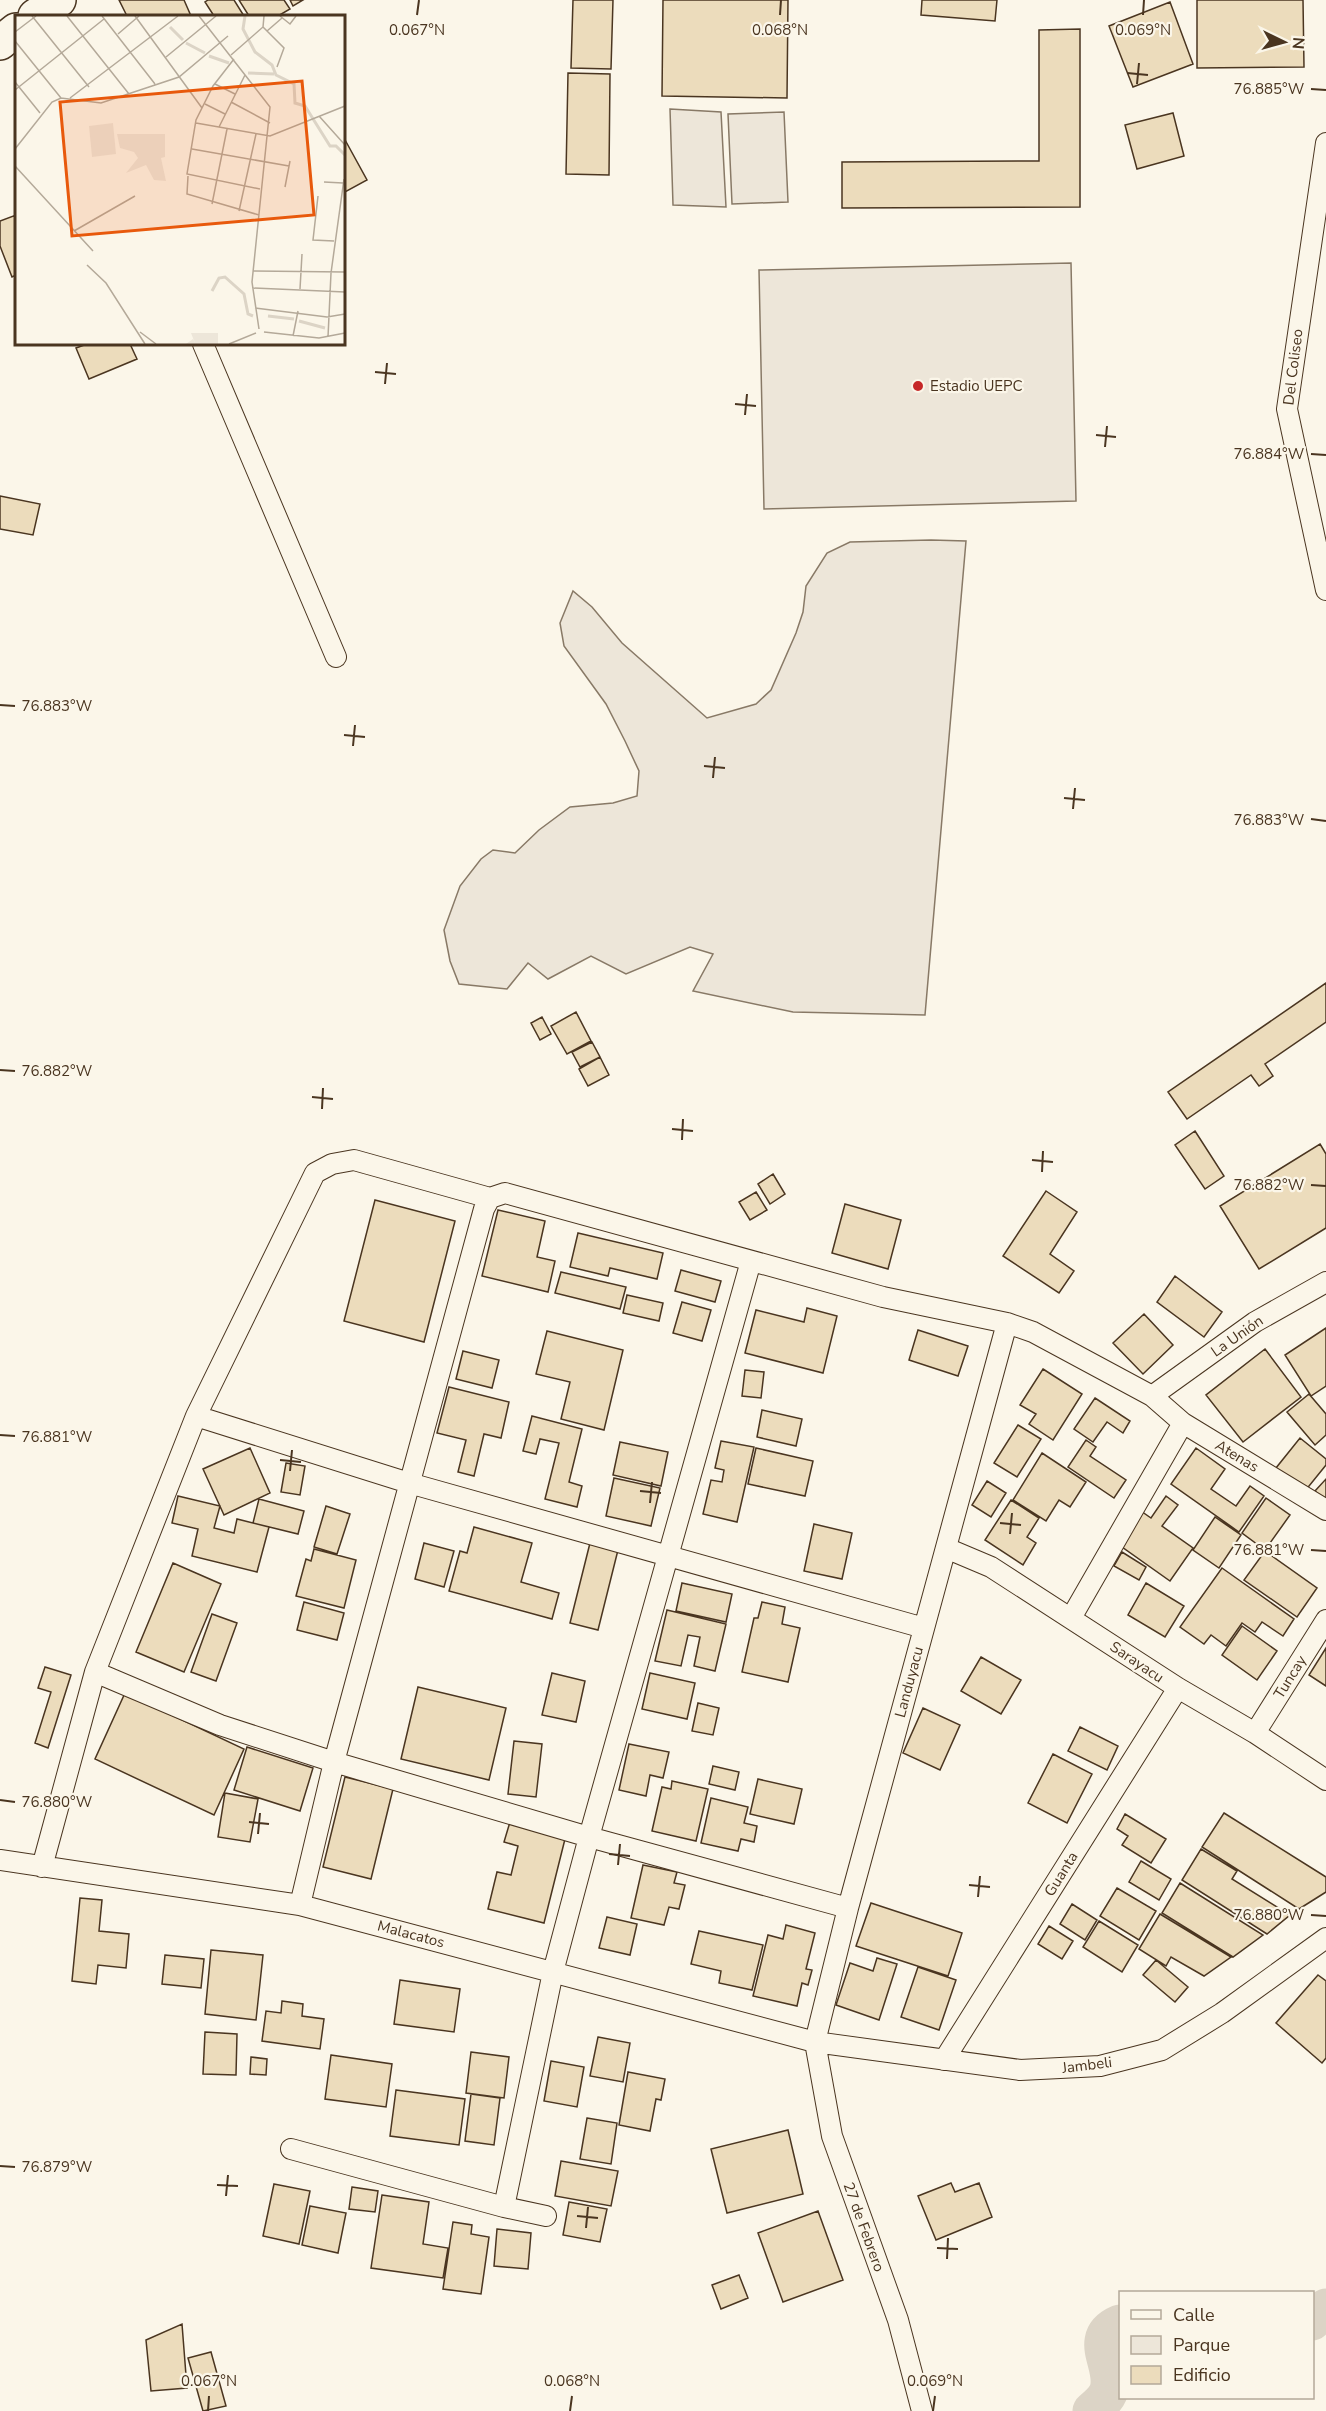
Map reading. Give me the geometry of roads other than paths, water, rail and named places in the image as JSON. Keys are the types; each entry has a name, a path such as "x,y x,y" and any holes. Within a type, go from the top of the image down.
{"highway":[{"path":"0,43 15,32"}],"street":[{"name":"Del Coliseo","path":"1326,143 1323,148 1287,409 1326,590"},
{"path":"203,345 336,657"},
{"name":"Atenas","path":"42,1867 95,1672 196,1416 315,1173 332,1164 354,1160 490,1198 505,1193 883,1297 1007,1323 1033,1332 1152,1396 1183,1422 1326,1510"},
{"path":"300,1905 334,1762 484,1209 490,1198"},
{"path":"504,2207 553,1972 751,1261"},
{"name":"La Unión","path":"1152,1396 1255,1322 1326,1282"},
{"name":"Landuyacu","path":"815,2042 848,1908 1007,1323"},
{"path":"196,1416 409,1483 924,1628"},
{"path":"1071,1618 1183,1422"},
{"name":"Sarayacu","path":"946,1548 992,1567 1178,1688 1254,1733 1326,1780"},
{"name":"Tuncay","path":"1254,1733 1326,1620"},
{"path":"95,1672 220,1725 334,1762 589,1837 848,1908"},
{"name":"Guanta","path":"944,2060 1178,1688"},
{"name":"Malacatos","path":"0,1860 300,1905 815,2042"},
{"name":"Jambeli","path":"815,2042 1020,2070 1100,2066 1162,2050 1222,2013 1326,1938"},
{"name":"27 de Febrero","path":"815,2042 832,2136 898,2320 922,2411"},
{"path":"291,2149 504,2207 546,2216"}],"waterway":[{"path":"1314,2319 1326,2308"},
{"path":"1092,2411 1108,2393 1110,2373 1105,2354 1105,2337 1110,2330 1119,2325"}],"place":[{"name":"Estadio UEPC","path":"918,386"}]}
